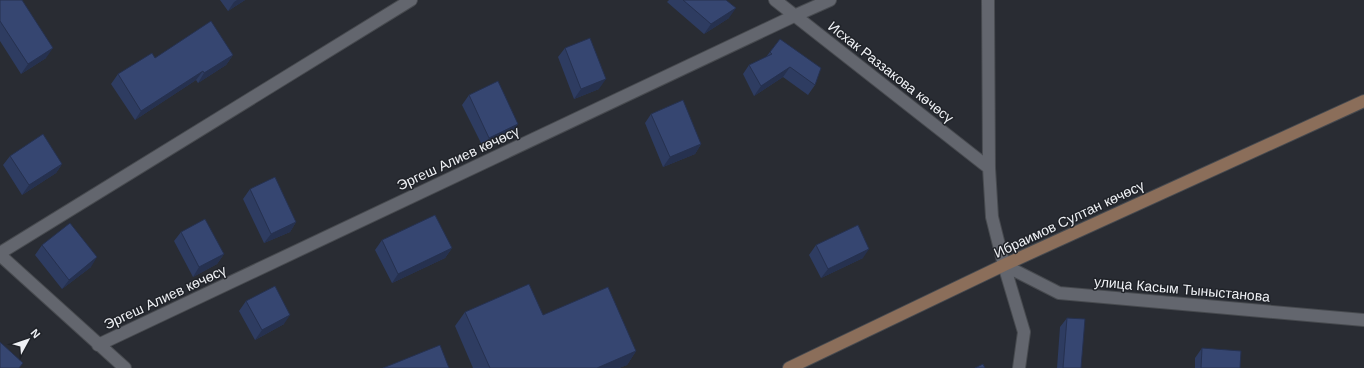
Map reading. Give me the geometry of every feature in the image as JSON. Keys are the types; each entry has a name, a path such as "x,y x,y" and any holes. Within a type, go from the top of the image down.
{"main road":[{"name":"Ибраимов Султан көчөсү","path":"789,368 1004,265 1364,101"}],"street":[{"path":"125,368 0,254 411,0"},
{"name":"Исхак Раззакова көчөсү","path":"775,0 989,168"},
{"name":"Эргеш Алиев көчөсү","path":"98,345 830,0"},
{"path":"988,0 989,168 992,217 1004,265 1024,332 1019,368"},
{"name":"улица Касым Тыныстанова","path":"1004,265 1059,293 1364,320"}],"building":[{"path":"0,0 22,0 53,48 28,64 0,21"},
{"path":"683,0 726,0 736,8 711,24"},
{"path":"211,21 233,55 204,73 203,71 141,111 118,74 152,53 155,58"},
{"path":"590,38 606,79 581,89 565,48"},
{"path":"780,39 821,68 815,85 790,67 761,86 749,65 772,54 770,52"},
{"path":"498,81 518,124 489,138 469,95"},
{"path":"683,100 701,144 670,157 651,114"},
{"path":"43,134 62,164 29,185 10,156"},
{"path":"275,177 296,222 271,234 250,189"},
{"path":"435,215 452,248 398,274 382,240"},
{"path":"205,219 224,254 199,267 181,232"},
{"path":"70,223 97,257 69,280 42,245"},
{"path":"858,225 869,249 828,269 816,245"},
{"path":"529,284 543,315 608,287 636,351 597,368 490,368 465,312"},
{"path":"275,286 290,315 262,330 246,301"},
{"path":"1067,318 1085,319 1081,368 1063,368"},
{"path":"0,342 23,363 19,368 0,368"},
{"path":"440,345 449,368 383,368"},
{"path":"1202,348 1241,351 1240,368 1201,368"},
{"path":"983,364 985,368 975,368"}]}
